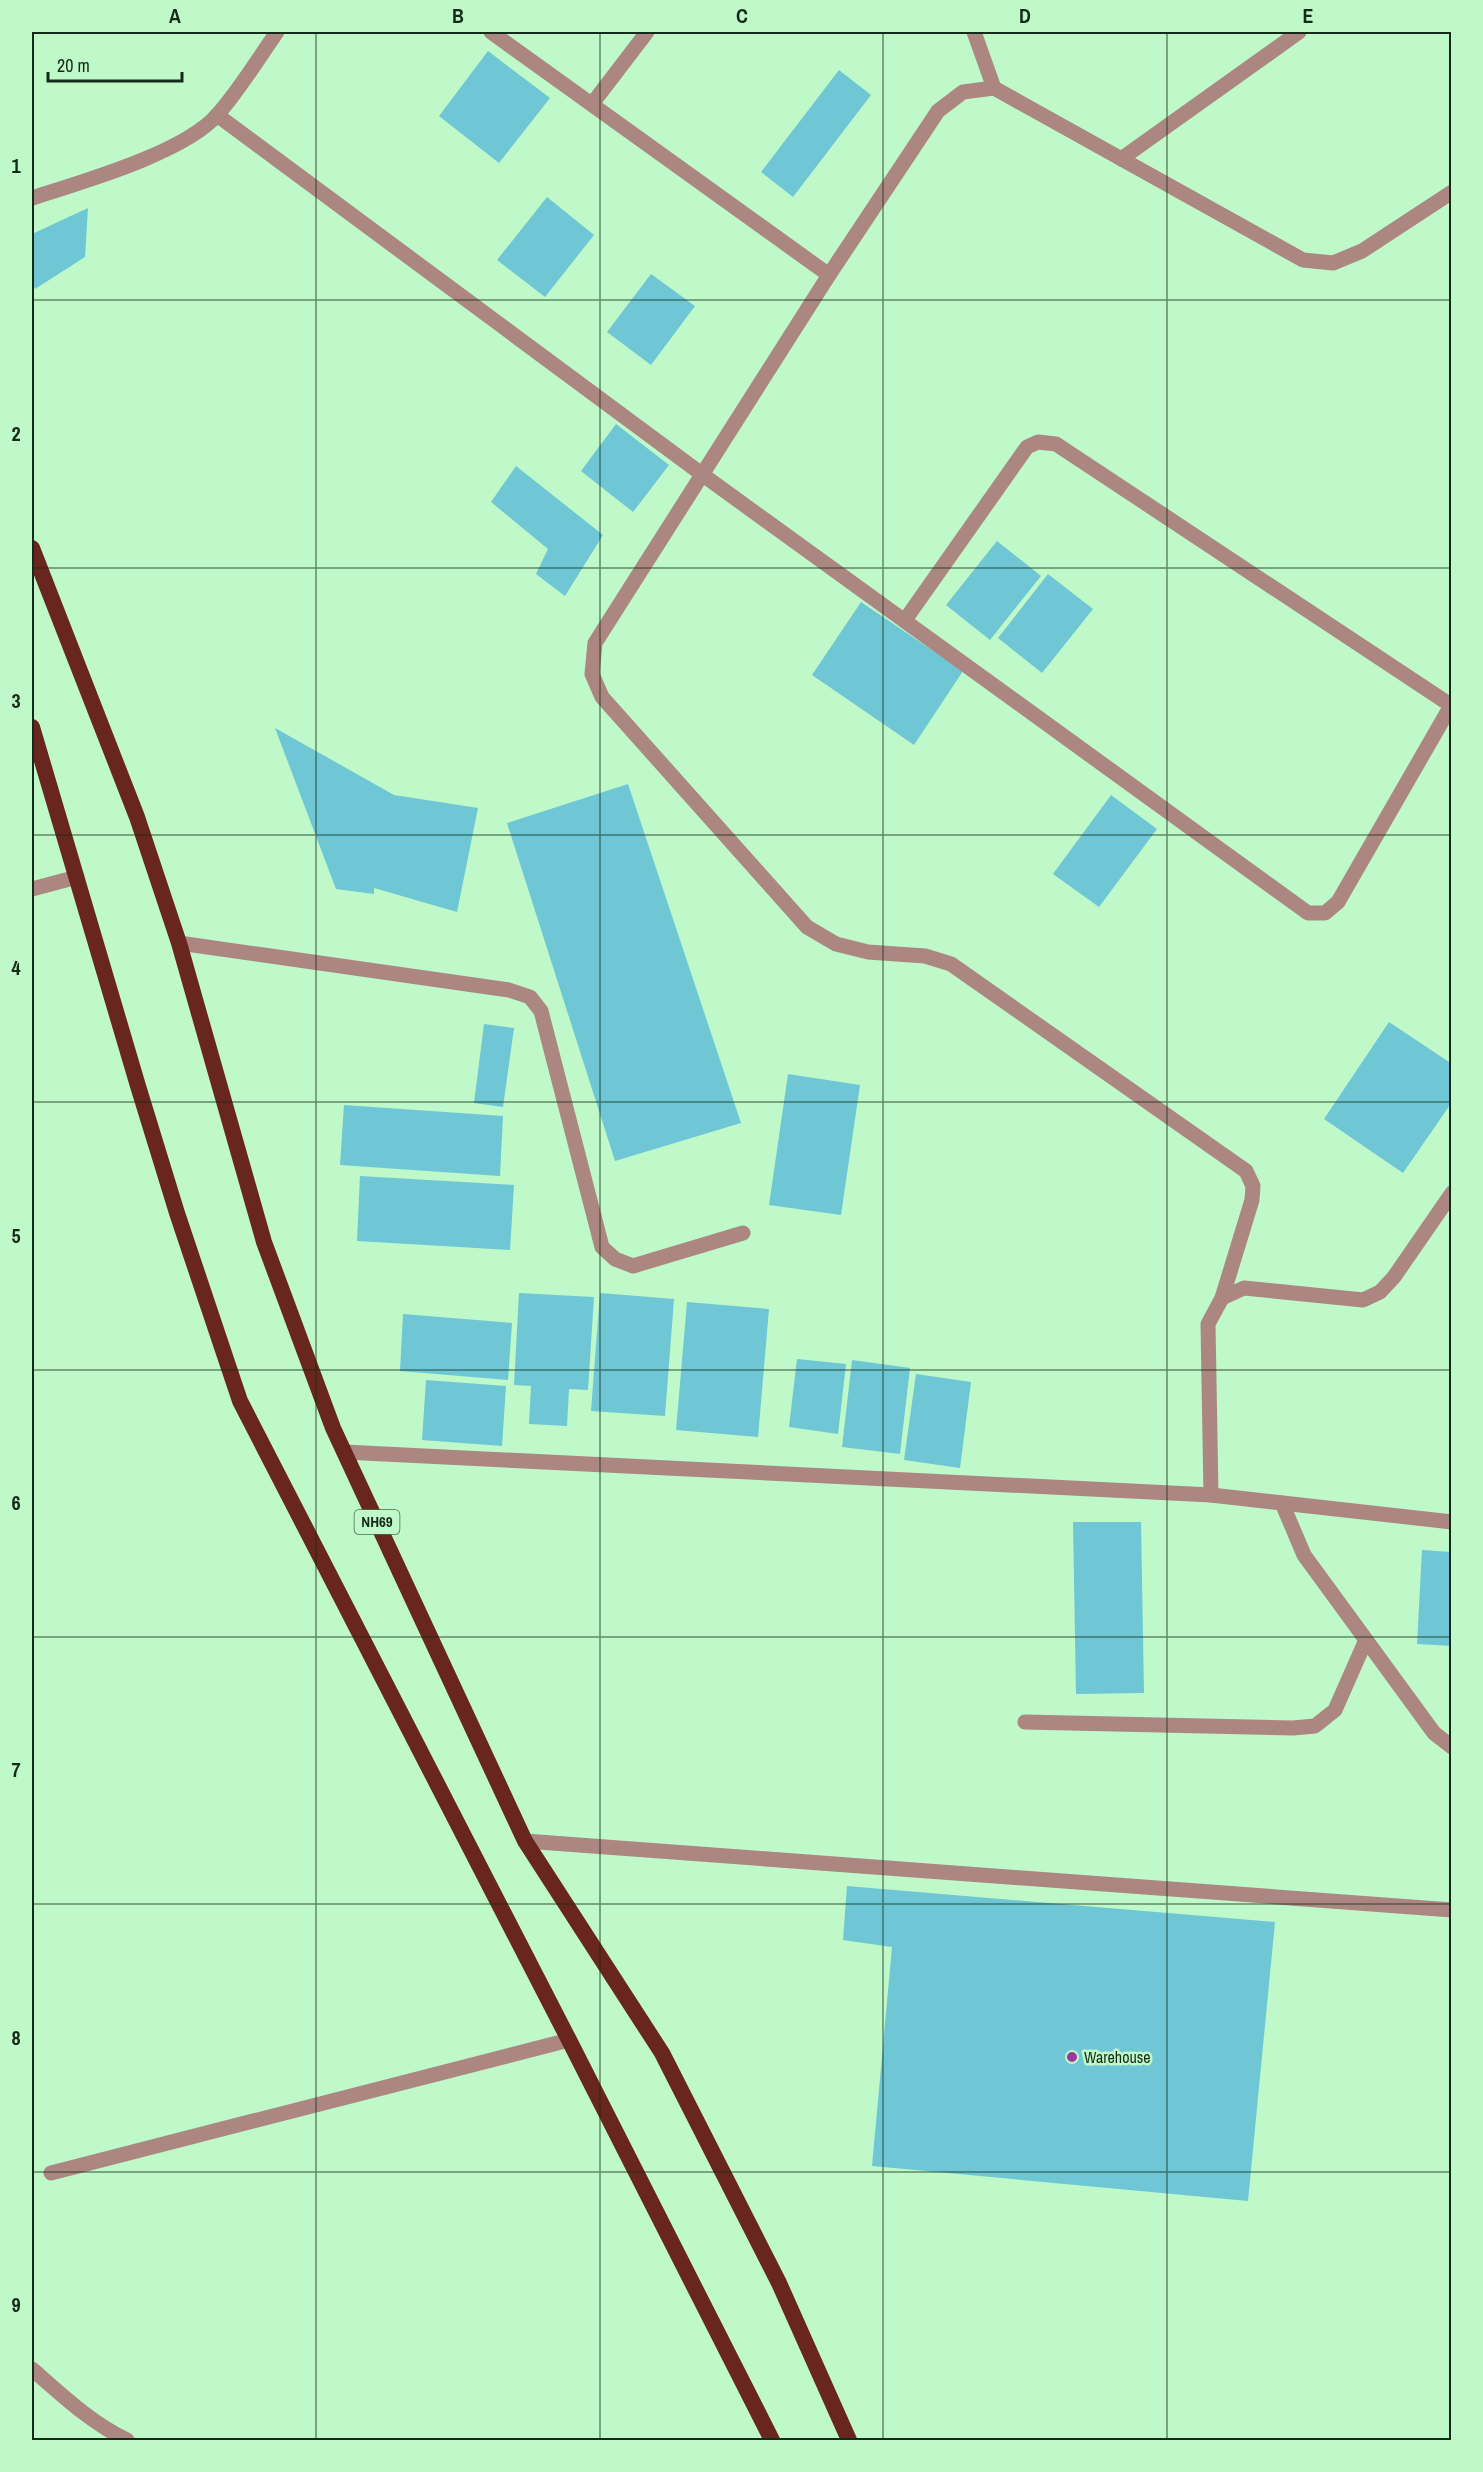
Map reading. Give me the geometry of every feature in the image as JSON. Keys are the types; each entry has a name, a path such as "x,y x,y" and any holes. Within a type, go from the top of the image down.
{"highway":[{"name":"NH69","path":"32,548 132,806 179,943 264,1242 333,1428 525,1841 662,2053 778,2283 849,2440"},
{"path":"32,727 173,1202 240,1401 569,2040 771,2440"}],"street":[{"path":"32,198 129,165 185,139 217,116 277,32"},
{"path":"491,32 830,275"},
{"path":"592,104 647,32"},
{"path":"974,32 994,88"},
{"path":"1121,159 1299,32"},
{"path":"1211,1495 1208,1324 1222,1298 1252,1200 1253,1186 1246,1171 951,964 925,956 868,952 836,944 807,927 602,697 592,674 595,643 830,275 938,111 963,92 994,88 1303,260 1333,262 1362,251 1452,192"},
{"path":"217,116 704,475 1308,913 1325,913 1338,902 1451,706 1056,444 1038,442 1028,447 905,620"},
{"path":"32,888 77,877"},
{"path":"179,943 508,990 530,997 541,1011 602,1247 615,1259 633,1266 743,1233"},
{"path":"1222,1298 1244,1288 1363,1300 1380,1292 1394,1276 1452,1193"},
{"path":"344,1452 1211,1495 1452,1522"},
{"path":"1282,1503 1304,1555 1365,1642 1434,1733 1452,1747"},
{"path":"1025,1722 1293,1728 1315,1726 1335,1710 1365,1642"},
{"path":"525,1841 1452,1910"},
{"path":"51,2173 569,2040"},
{"path":"32,2369 78,2409 111,2433 127,2440"}],"building":[{"path":"488,51 550,98 499,163 439,116"},
{"path":"839,70 871,95 793,197 761,172"},
{"path":"547,197 594,235 545,297 497,260"},
{"path":"88,208 85,257 35,289 32,283 32,234"},
{"path":"651,274 695,306 651,365 607,332"},
{"path":"616,424 669,465 633,512 581,471"},
{"path":"516,466 603,535 565,596 536,574 548,549 491,502"},
{"path":"997,541 1041,576 990,640 946,605"},
{"path":"1048,574 1093,609 1042,673 998,638"},
{"path":"861,602 963,671 914,745 812,675"},
{"path":"275,728 394,795 478,808 457,912 374,888 374,894 336,889"},
{"path":"628,784 741,1123 615,1161 507,823"},
{"path":"1111,795 1157,829 1099,907 1053,874"},
{"path":"1389,1022 1452,1064 1452,1102 1403,1173 1324,1119"},
{"path":"484,1024 514,1028 503,1107 474,1103"},
{"path":"788,1074 860,1085 841,1215 769,1205"},
{"path":"344,1105 503,1116 500,1176 340,1165"},
{"path":"360,1176 514,1185 510,1250 357,1241"},
{"path":"519,1293 594,1297 588,1390 569,1389 567,1426 529,1424 531,1386 514,1385"},
{"path":"600,1293 674,1299 665,1416 591,1411"},
{"path":"687,1302 769,1309 758,1437 676,1430"},
{"path":"403,1314 512,1323 508,1380 400,1371"},
{"path":"797,1359 846,1364 838,1434 789,1427"},
{"path":"852,1360 910,1368 900,1454 842,1447"},
{"path":"916,1374 971,1382 960,1468 904,1460"},
{"path":"426,1380 506,1386 502,1446 422,1440"},
{"path":"1073,1522 1141,1522 1144,1693 1076,1694"},
{"path":"1422,1550 1452,1552 1452,1646 1417,1644"},
{"name":"Warehouse","path":"847,1886 1275,1922 1248,2201 872,2166 892,1947 843,1940"}],"place":[{"name":"Warehouse","path":"1072,2057"}]}
